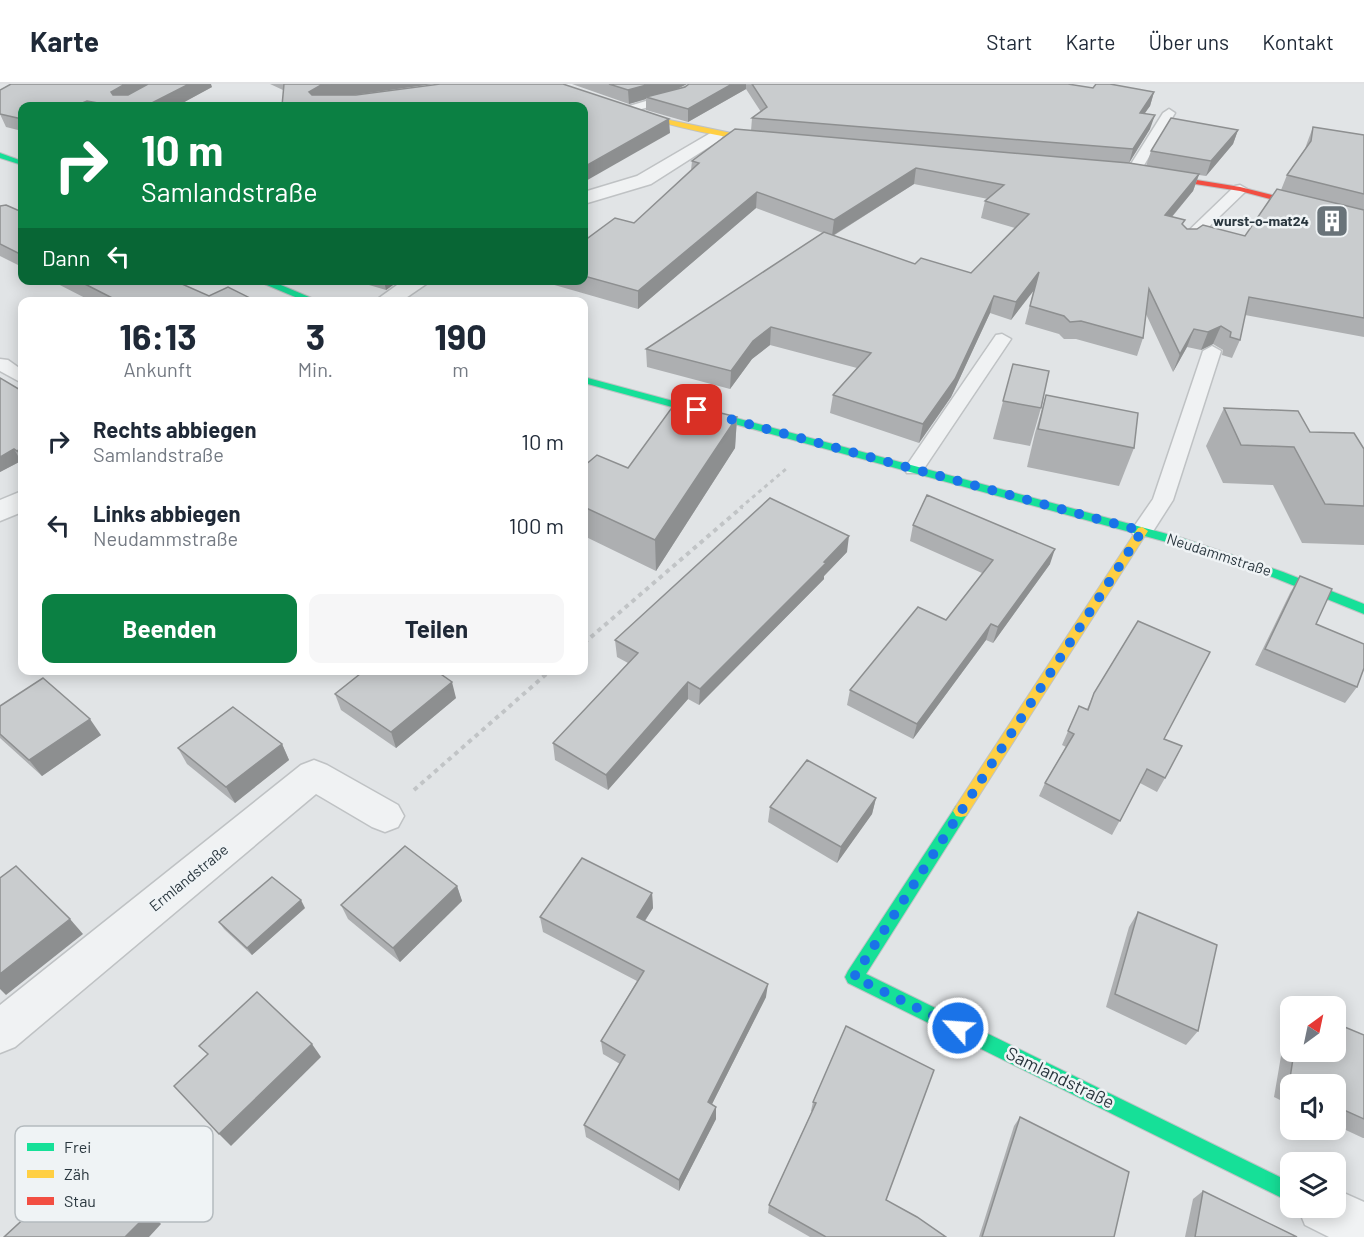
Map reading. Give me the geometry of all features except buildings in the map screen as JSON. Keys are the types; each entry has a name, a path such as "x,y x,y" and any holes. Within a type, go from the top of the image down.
{"street":[{"path":"549,84 622,110 714,136 780,142"},
{"path":"588,197 644,180 714,136"},
{"path":"0,155 18,159"},
{"path":"1128,172 1240,189 1364,221"},
{"path":"272,285 304,297"},
{"path":"392,297 412,285"},
{"name":"Neudammstraße","path":"588,381 1142,531 1279,575 1364,609"},
{"path":"0,512 18,502"},
{"name":"Samlandstraße","path":"1142,531 854,977 1280,1187"},
{"name":"Ermlandstraße","path":"0,1032 314,776 385,816"},
{"path":"1343,1218 1364,1228"}],"lane":[{"path":"622,110 680,95 701,84"},
{"path":"1128,172 1169,113"},
{"path":"1186,242 1240,189"},
{"path":"914,469 1002,339"},
{"path":"1142,531 1163,500 1212,351"},
{"path":"2,364 18,375"}],"path":[{"path":"588,640 815,442"},
{"path":"385,816 545,675"}],"traffic: fast":[{"path":"0,155 18,162"},
{"path":"272,285 304,297"},
{"path":"588,381 1178,541 1279,575 1364,609"},
{"path":"961,811 854,977 1280,1187"}],"traffic: slow":[{"path":"549,84 603,103 685,127 770,142"},
{"path":"961,811 1142,531"}],"traffic: jam":[{"path":"1153,175 1240,189 1364,221"}],"place":[{"name":"wurst-o-mat24","path":"1332,221"}],"route":[{"path":"697,410 1142,531 854,977 958,1028"}]}
